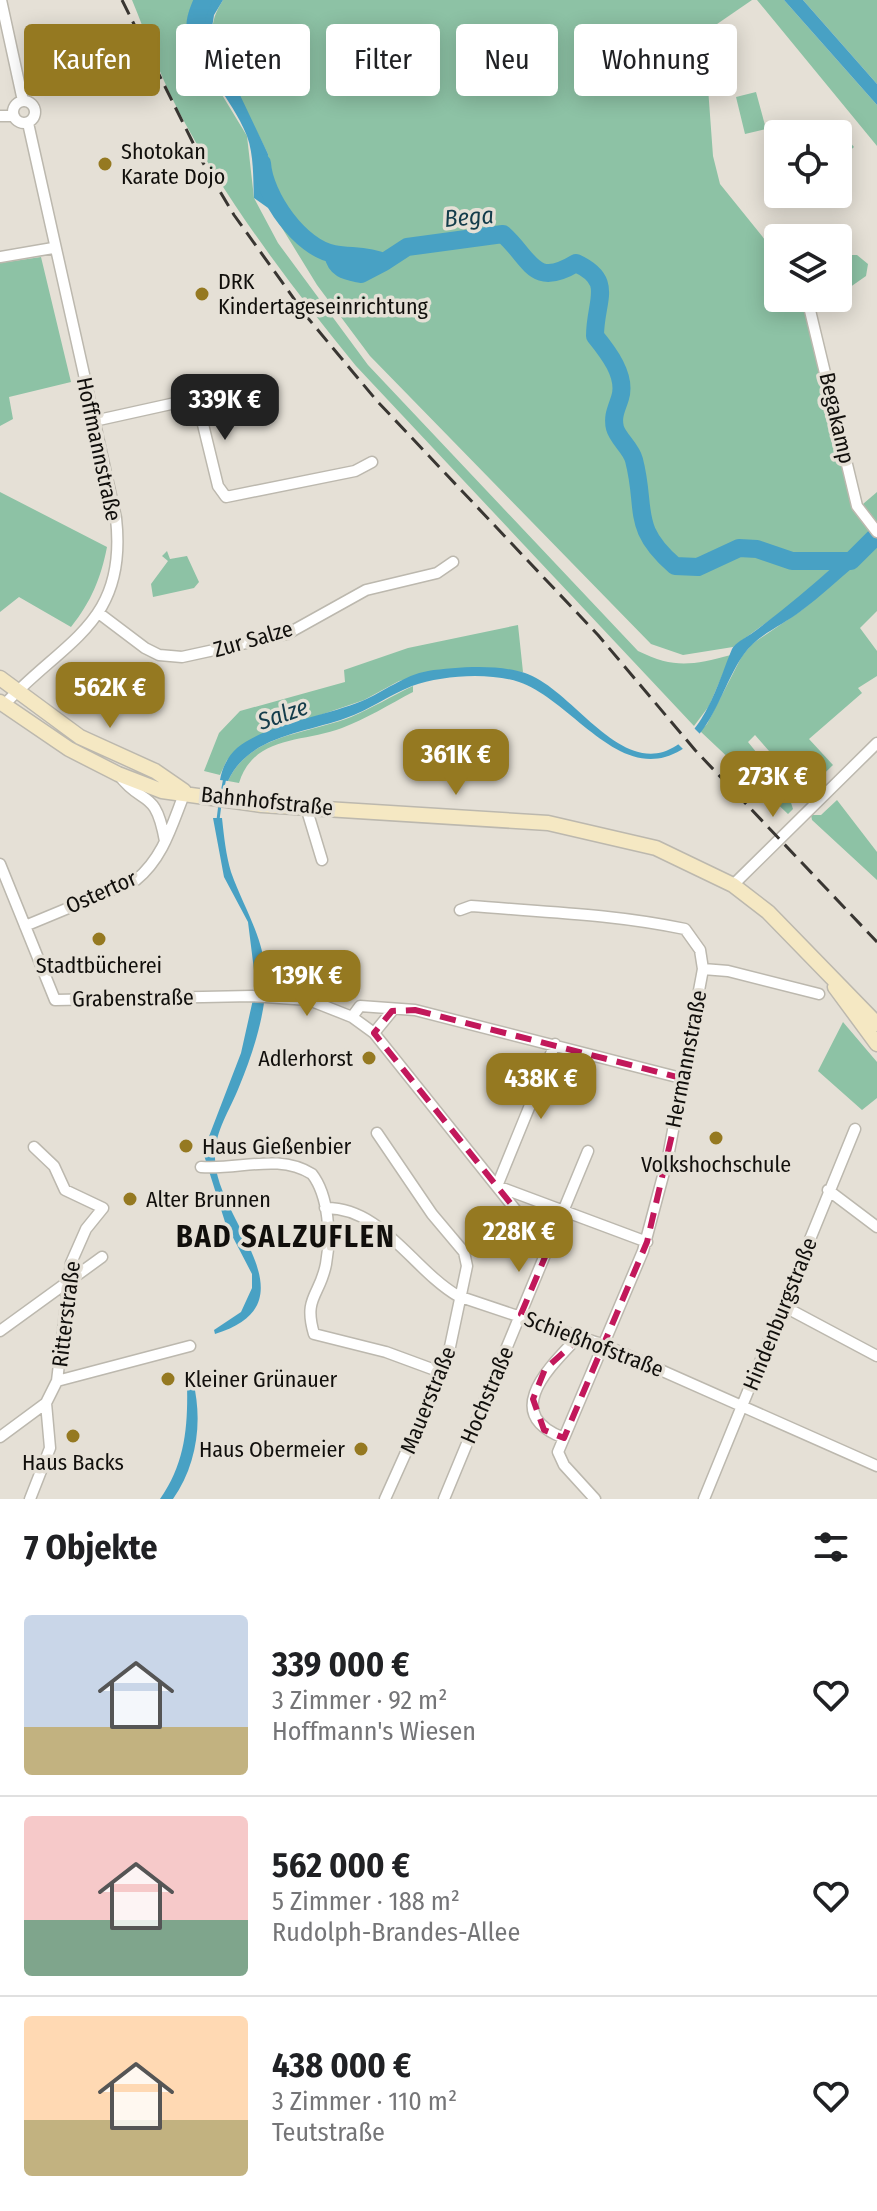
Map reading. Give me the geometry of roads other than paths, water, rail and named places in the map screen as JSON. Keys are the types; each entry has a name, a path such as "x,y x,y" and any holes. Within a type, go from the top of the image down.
{"main road":[{"path":"0,678 80,737 167,778 185,792"},
{"name":"Bahnhofstraße","path":"2,704 69,749 118,774 162,791 185,792 229,801 485,818 581,828 656,848 733,885 781,924 877,1024"},
{"name":"Bahnhofstraße","path":"829,977 877,1044"}],"street":[{"path":"1,0 23,101 35,109 35,117 28,123 19,122 14,116 15,106 23,101"},
{"path":"0,116 14,116"},
{"name":"Hoffmannstraße","path":"2,704 100,614 116,569 118,539 28,123"},
{"path":"0,257 53,248"},
{"name":"Begakamp","path":"810,312 857,506 877,532"},
{"path":"94,421 189,400 199,408 220,492 234,498 355,471 372,462"},
{"name":"Zur Salze","path":"100,614 145,648 159,655 182,657 287,634 366,590 437,573 453,562"},
{"path":"733,885 877,743"},
{"path":"118,774 128,788 153,804 161,816 165,843"},
{"name":"Ostertor","path":"25,926 136,880 165,843 185,792"},
{"path":"306,807 322,860"},
{"path":"0,864 25,926"},
{"name":"Hermannstraße","path":"460,910 471,906 580,912 685,929 700,950 703,969 685,1079 647,1242 564,1438"},
{"name":"Grabenstraße","path":"25,926 55,1000 252,996 309,1000 352,1017 374,1033"},
{"name":"Hermannstraße","path":"703,969 728,971 819,994"},
{"path":"352,1017 360,1006 379,1005 392,1011 415,1010 685,1079"},
{"path":"392,1011 374,1033 542,1243 549,1247"},
{"path":"497,1186 555,1044"},
{"name":"Hindenburgstraße","path":"704,1499 785,1307 828,1190 855,1129"},
{"name":"Mauerstraße","path":"377,1133 432,1214 464,1252 467,1266 443,1373 385,1499"},
{"name":"Ritterstraße","path":"34,1147 54,1166 65,1190 103,1208 75,1248 57,1381 46,1403"},
{"name":"Hochstraße","path":"444,1499 588,1151"},
{"path":"201,1167 223,1169 281,1161 298,1166 319,1184 325,1208 326,1264 309,1304 314,1334 386,1352 443,1373"},
{"path":"497,1186 647,1242"},
{"path":"828,1190 877,1227"},
{"name":"Schießhofstraße","path":"325,1208 340,1207 382,1229 439,1285 461,1297 521,1314 604,1345 877,1466"},
{"path":"0,1331 102,1257"},
{"path":"785,1307 877,1356"},
{"path":"579,1336 545,1369 533,1399 534,1415 544,1430 564,1438 558,1452 564,1465 595,1499"},
{"path":"57,1381 190,1346"},
{"path":"0,1437 46,1403"},
{"path":"30,1499 50,1448 46,1403"}],"water":[{"path":"209,0 223,0 213,24 203,23"},
{"path":"784,0 803,0 877,84 877,105"},
{"path":"225,96 240,96 268,154 267,193 271,210 254,198 249,143"},
{"path":"857,564 794,616 749,647 704,728 681,750 665,757 645,759 627,754 608,744 537,690 519,682 466,676 412,686 354,715 279,738 249,754 228,781 220,780 226,762 234,751 264,733 362,701 419,673 464,668 490,667 525,673 542,681 609,737 627,748 645,753 663,752 689,735 699,722 735,645 784,609 835,565"},
{"path":"213,818 222,818 229,866 258,938 266,982 257,1036 220,1129 215,1156 219,1180 253,1256 260,1280 259,1301 245,1320 215,1334 214,1330 241,1312 252,1288 252,1274 225,1222 203,1152 241,1053 256,986 248,922 224,877"},
{"path":"193,1381 197,1427 193,1457 173,1499 160,1499 175,1471 184,1443 187,1382"}],"waterway":[{"name":"Bega","path":"195,24 203,0"},
{"name":"Bega","path":"262,163 269,190 286,219 321,250 384,262 407,247 503,234 541,272 562,270 576,263 588,270 595,277 600,293 595,336 615,365 621,381 614,416 615,428 634,460 646,529 651,540 675,566 698,567 739,548 757,549 792,561 851,561 877,535"},
{"path":"333,254 339,267 361,274 384,262"},
{"name":"Salze","path":"222,793 225,777"},
{"name":"Salze","path":"218,820 220,804"}],"railway":[{"path":"122,0 202,161 234,215 307,317 377,401 598,635 695,750 877,942"}],"place":[{"name":"Shotokan Karate Dojo","path":"105,164"},
{"name":"DRK Kindertageseinrichtung","path":"202,294"},
{"name":"Stadtbücherei","path":"99,939"},
{"name":"Adlerhorst","path":"369,1058"},
{"name":"Volkshochschule","path":"716,1138"},
{"name":"Haus Gießenbier","path":"186,1146"},
{"name":"Alter Brunnen","path":"130,1199"},
{"name":"Kleiner Grünauer","path":"168,1379"},
{"name":"Haus Backs","path":"73,1436"},
{"name":"Haus Obermeier","path":"361,1449"}],"district":[{"name":"BAD SALZUFLEN","path":"286,1237"}]}
